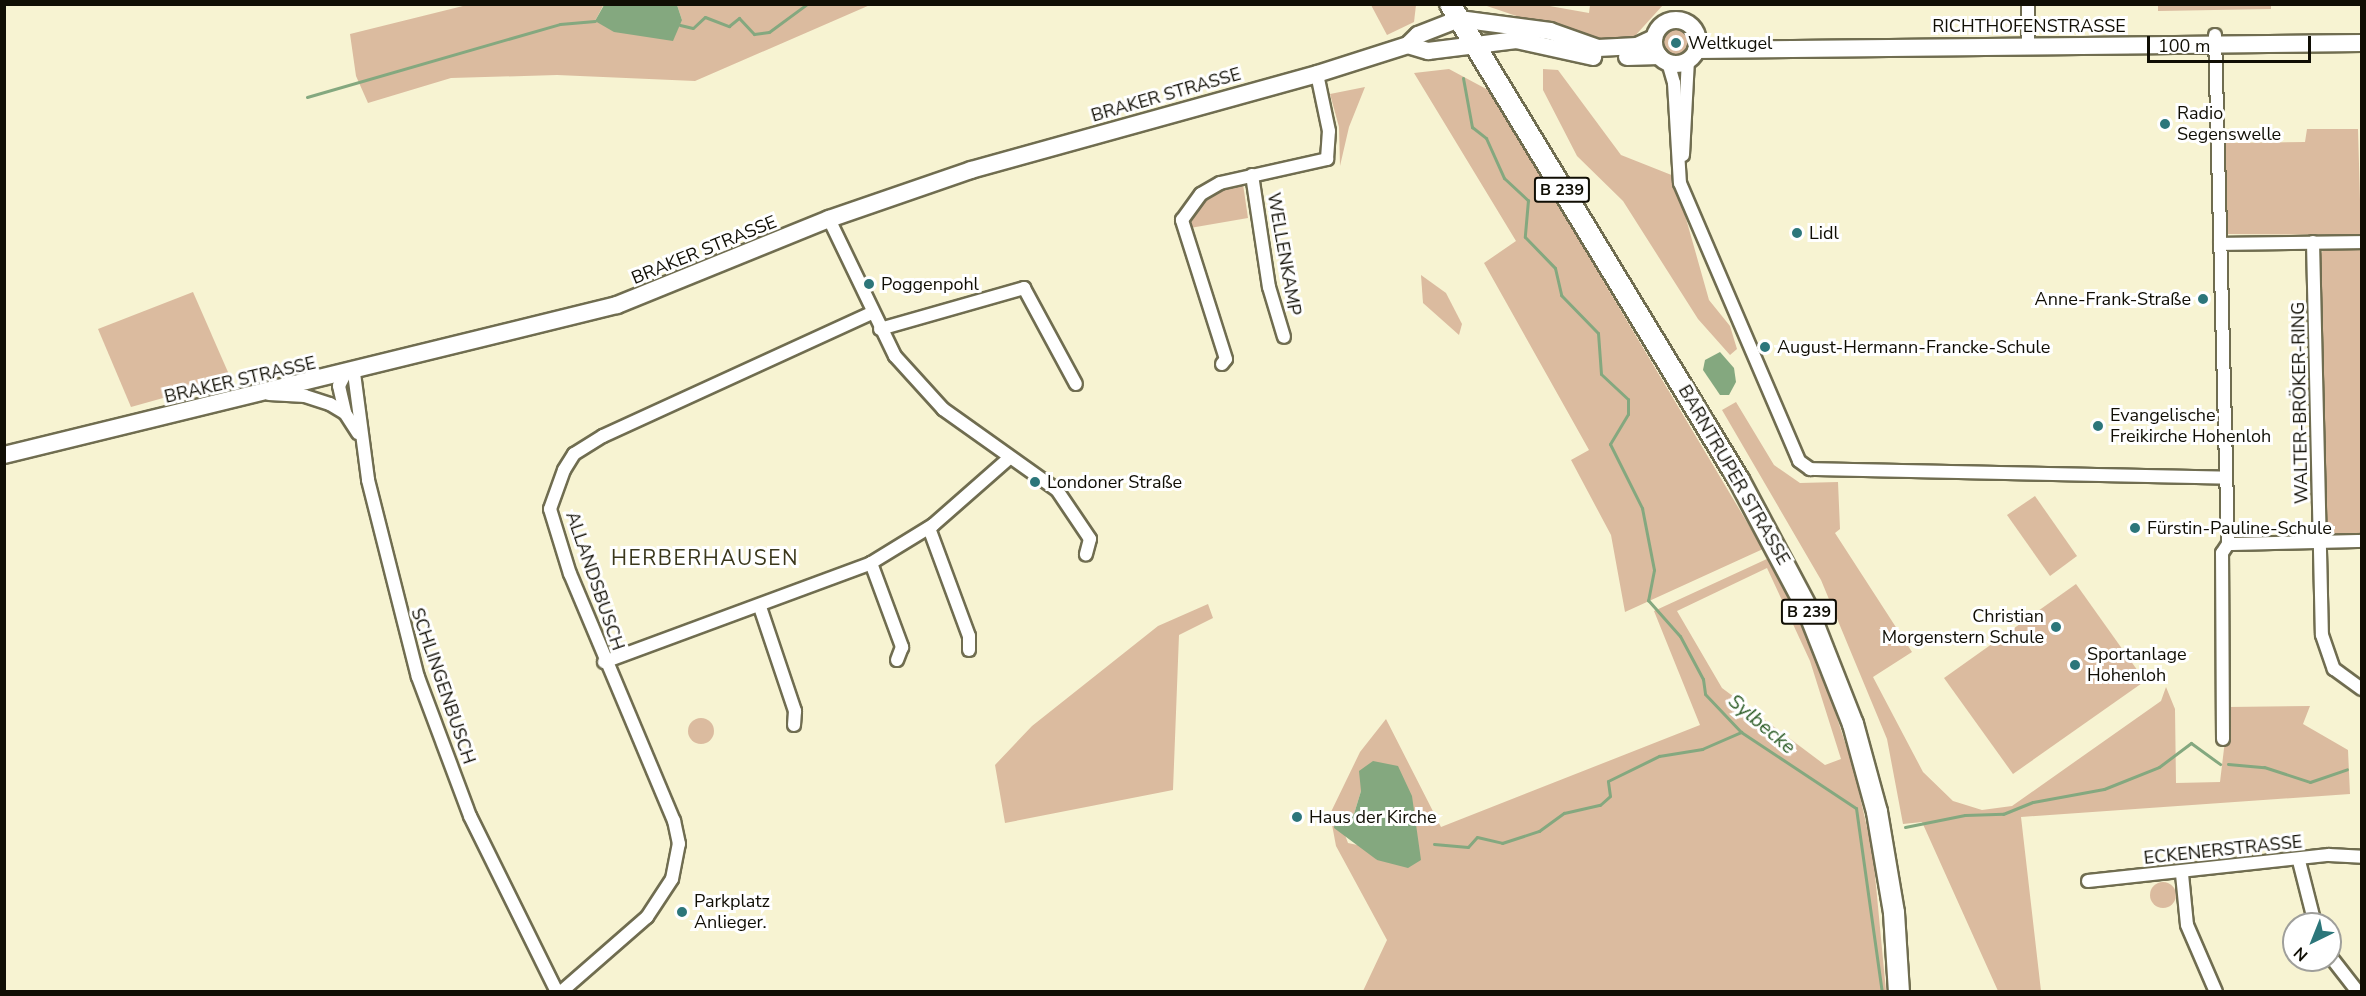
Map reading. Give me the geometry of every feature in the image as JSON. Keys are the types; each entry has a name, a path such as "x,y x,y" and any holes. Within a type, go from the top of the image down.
{"main road":[{"name":"BARNTRUPER STRASSE","path":"1454,12 1739,480 1824,644 1853,724 1887,857 1899,992"}],"street":[{"path":"2028,4 2028,41"},
{"path":"1454,12 1550,31 1598,48 1637,46 1654,38 1661,26 1677,20 1692,27 1694,49 1685,189"},
{"name":"BRAKER STRASSE","path":"4,456 349,375 642,297 829,219 971,170 1317,74 1408,45 1418,35 1454,12"},
{"name":"RICHTHOFENSTRASSE","path":"2215,40 2361,34"},
{"path":"1654,38 1674,83 1678,171 1799,461 1809,469 2225,478"},
{"path":"1474,43 1516,40 1594,57 1663,59 1694,49"},
{"path":"2215,40 2228,544 2222,553 2223,739"},
{"name":"RICHTHOFENSTRASSE","path":"1694,49 2028,41 2215,40 2361,43"},
{"name":"BRAKER STRASSE","path":"1408,45 1428,51 1474,43"},
{"name":"WELLENKAMP","path":"1222,364 1226,359 1182,220 1201,194 1252,175 1327,159 1329,131 1317,74"},
{"name":"WELLENKAMP","path":"1252,175 1269,287 1284,338"},
{"path":"829,219 880,329 929,396 1008,459 1067,501 1090,539 1086,555"},
{"name":"WALTER-BRÖKER-RING","path":"2313,242 2320,542 2325,648 2334,669 2361,689"},
{"path":"2220,244 2361,242"},
{"path":"880,329 1024,288 1076,384"},
{"name":"ALLANDSBUSCH","path":"559,992 647,917 678,863 674,821 604,662 550,508 574,454 873,313"},
{"path":"349,375 339,387 345,413 358,433"},
{"name":"SCHLINGENBUSCH","path":"349,375 358,433 385,561 432,717 506,898 559,992"},
{"path":"268,394 305,396 345,413"},
{"path":"604,662 760,607 870,563 930,528 1008,459"},
{"path":"930,528 969,636 969,650"},
{"path":"2228,544 2361,541"},
{"path":"870,563 902,647 897,660"},
{"path":"760,607 795,711 794,725"},
{"name":"ECKENERSTRASSE","path":"2088,881 2361,857"},
{"path":"2299,861 2311,912"},
{"path":"2182,874 2187,925 2216,992"},
{"path":"2342,971 2358,992"}],"shaded area":[{"path":"604,4 595,21 682,20 677,5 870,5 695,81 557,75 451,78 368,103 356,76 350,34 467,5"},
{"path":"2271,4 2271,9 2158,11 2158,5"},
{"path":"604,5 677,5 682,20 673,41 614,32 595,21"},
{"path":"1371,5 1416,5 1414,22 1387,35"},
{"path":"1484,5 1544,5 1589,13 1590,5 1663,5 1634,37 1634,44 1602,45"},
{"path":"1676,29 1686,33 1690,43 1686,53 1676,57 1666,53 1662,43 1666,33"},
{"path":"1449,69 1490,91 1763,549 1625,612 1611,535 1571,460 1589,450 1484,263 1516,241 1414,73"},
{"path":"1543,69 1558,70 1621,155 1674,176 1709,300 1730,326 1737,349 1730,355 1698,319 1623,201 1577,156 1543,90"},
{"path":"1365,87 1349,127 1340,166 1339,127 1330,94"},
{"path":"2307,129 2358,129 2361,235 2228,234 2224,143 2305,142"},
{"path":"1243,184 1248,218 1190,228 1195,207 1222,189"},
{"path":"2361,246 2361,535 2326,536 2321,254 2324,248"},
{"path":"1421,275 1446,293 1462,324 1459,335 1423,303"},
{"path":"193,292 231,379 131,407 98,329"},
{"path":"1720,352 1734,368 1736,382 1729,395 1720,395 1703,370 1705,360"},
{"path":"1736,402 1774,465 1800,483 1838,482 1840,529 1835,533 1912,652 1873,677 1923,772 1953,801 1982,810 2012,806 2161,701 2166,687 2175,709 2176,783 2220,782 2229,707 2310,706 2303,724 2348,750 2350,794 2021,817 2041,991 1998,991 1922,822 1903,824 1887,739 1821,580 1722,410"},
{"path":"2035,496 2077,556 2050,576 2007,515"},
{"path":"1769,558 1812,641 1854,770 1873,854 1886,991 1363,991 1387,940 1336,846 1330,814 1360,752 1386,719 1441,827 1700,725 1654,611","holes":["1767,568 1810,661 1841,759 1825,765 1722,688 1677,611","1361,791 1421,860 1377,860 1367,847 1348,843 1336,811 1354,814"]},
{"path":"2076,584 2145,681 2013,774 1944,678"},
{"path":"1208,604 1213,618 1179,635 1173,790 1005,823 995,765 1032,726 1158,626"},
{"path":"701,718 711,721 714,731 711,741 701,744 691,741 688,731 691,721"},
{"path":"1373,761 1398,766 1412,796 1421,860 1408,868 1377,860 1334,828 1336,811 1354,814 1361,791 1359,771"},
{"path":"2163,882 2172,886 2176,895 2172,904 2163,908 2154,904 2150,895 2154,886"}],"waterway":[{"path":"680,25 693,28 705,17 729,26 739,18 754,34 769,32 807,4"},
{"path":"307,97 560,24 595,21"},
{"name":"Sylbecke","path":"1463,78 1472,127 1486,138 1504,178 1528,200 1525,237 1555,268 1561,295 1598,333 1601,374 1628,399 1628,414 1610,444 1642,508 1654,570 1648,600 1680,636 1703,679 1705,694 1741,732 1856,808 1882,992"},
{"path":"1434,844 1468,847 1477,837 1502,843 1539,831 1564,813 1600,805 1610,796 1608,781 1659,756 1702,749 1741,732"},
{"path":"1905,827 1965,815 2003,814 2033,802 2104,789 2159,767 2191,743 2220,764"},
{"path":"2228,764 2264,767 2310,782 2347,769"}],"place":[{"name":"Weltkugel","path":"1676,43"},
{"name":"Radio Segenswelle","path":"2165,124"},
{"name":"Lidl","path":"1797,233"},
{"name":"Poggenpohl","path":"869,284"},
{"name":"Anne-Frank-Straße","path":"2203,299"},
{"name":"August-Hermann-Francke-Schule","path":"1765,347"},
{"name":"Evangelische Freikirche Hohenloh","path":"2098,426"},
{"name":"Londoner Straße","path":"1035,482"},
{"name":"Fürstin-Pauline-Schule","path":"2135,528"},
{"name":"Christian Morgenstern Schule","path":"2056,627"},
{"name":"Sportanlage Hohenloh","path":"2075,665"},
{"name":"Haus der Kirche","path":"1297,817"},
{"name":"Parkplatz Anlieger.","path":"682,912"}],"district":[{"name":"HERBERHAUSEN","path":"705,558"}]}
